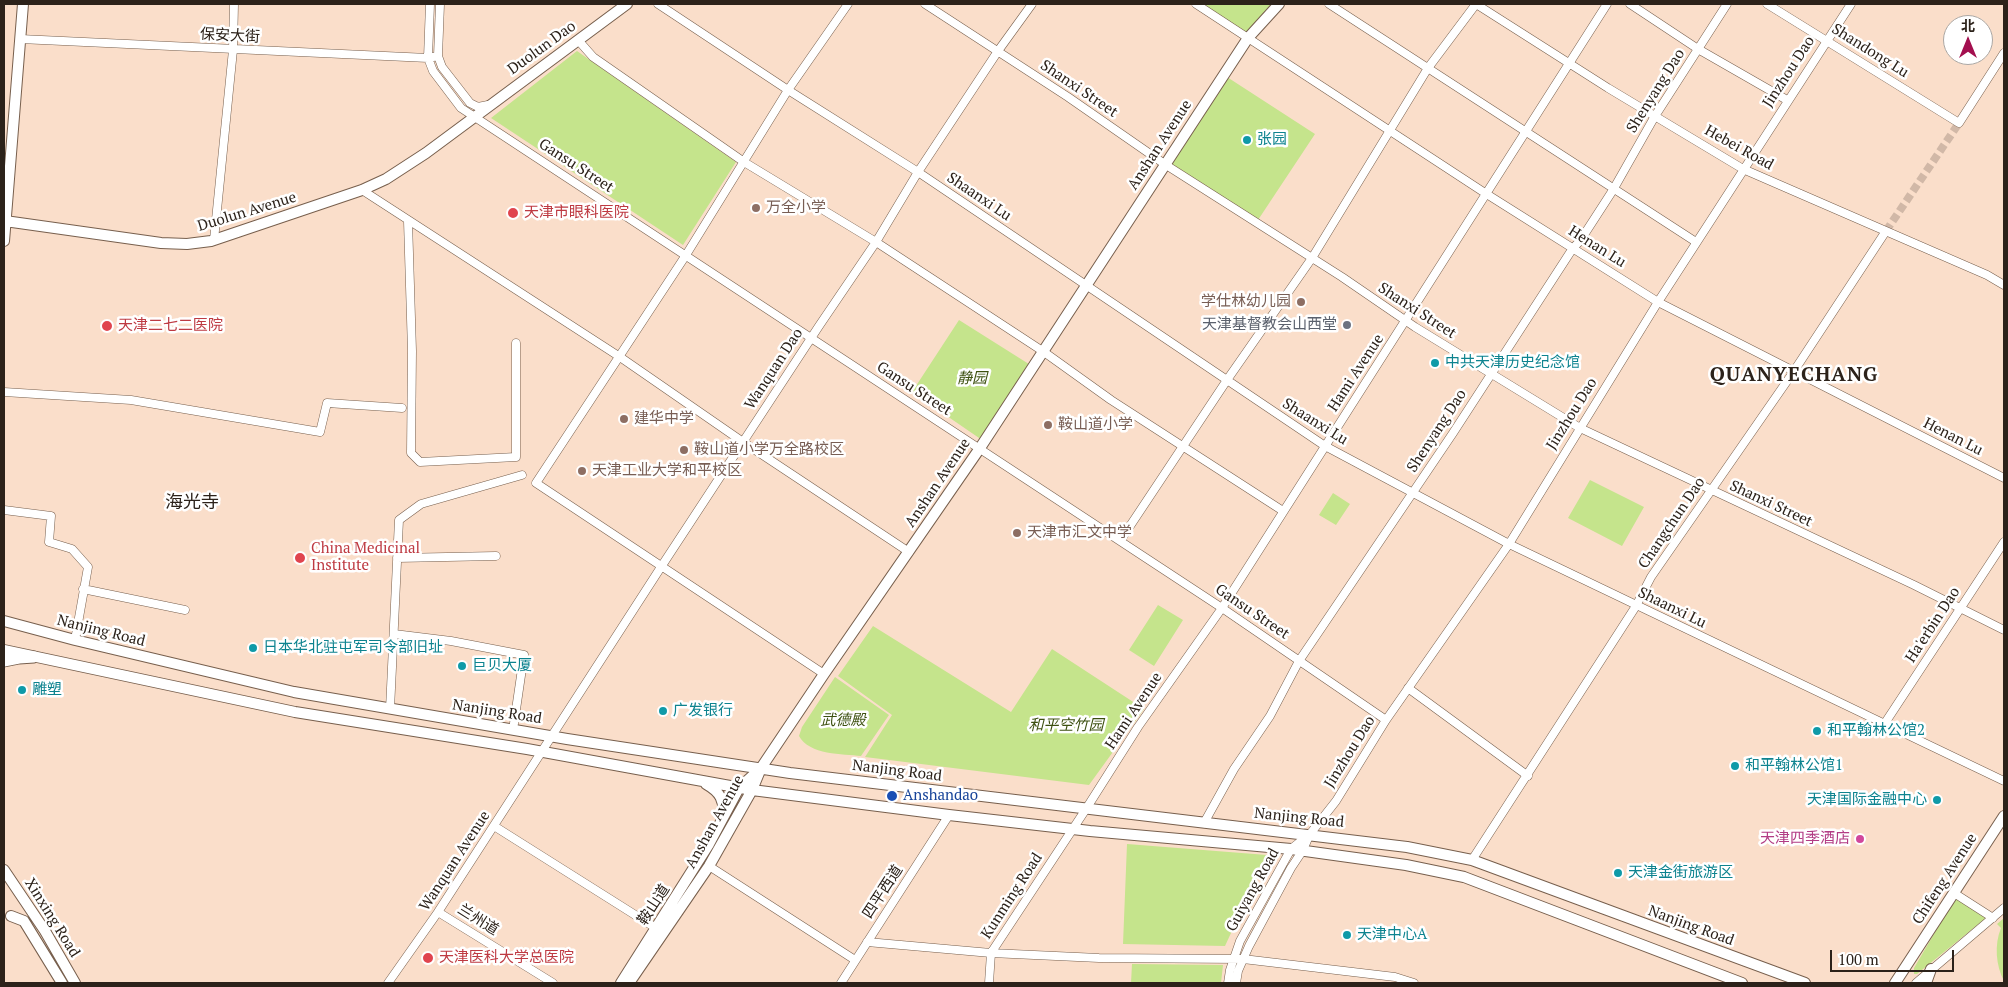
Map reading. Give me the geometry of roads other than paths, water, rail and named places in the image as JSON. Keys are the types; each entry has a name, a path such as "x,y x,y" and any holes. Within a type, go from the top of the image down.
{"highway":[{"path":"4,661 34,657"}],"main road":[{"path":"4,241 4,221 23,4"},
{"name":"Duolun Dao","path":"475,116 627,4"},
{"name":"Anshan Avenue","path":"630,983 660,931 709,866 740,813 761,768 980,448 1248,38 1279,4"},
{"name":"Duolun Avenue","path":"4,221 161,243 187,244 214,240 362,190 386,179 426,153 475,116"},
{"path":"4,615 41,631"},
{"name":"Nanjing Road","path":"4,621 75,640 294,692 513,730 790,773 1310,834 1406,847 1472,860 1805,983"},
{"name":"Nanjing Road","path":"4,649 296,712 542,752 739,788 949,815 1303,850 1406,865 1464,877 1742,983"},
{"name":"鞍山道","path":"621,983 660,931 739,788 761,768"},
{"path":"721,822 752,789 770,776 790,773"},
{"path":"696,780 712,788 720,795 723,804 721,822"},
{"path":"740,813 758,798 791,795"},
{"name":"Chifeng Avenue","path":"1895,983 2004,816"},
{"name":"Xinxing Road","path":"4,870 45,931 75,983"},
{"path":"8,917 27,906"},
{"path":"8,917 24,921 62,983"},
{"path":"1926,983 1931,969"}],"street":[{"path":"214,240 233,50 234,4"},
{"path":"428,58 430,4"},
{"path":"440,4 438,56 442,67 470,104 478,107 492,104"},
{"name":"Shaanxi Lu","path":"658,4 788,90 918,172 1325,446 1508,544 2004,781"},
{"path":"824,674 536,484 686,255 788,90 848,4"},
{"name":"Shanxi Street","path":"925,4 1166,165 1312,258 1406,321 1580,428 2004,630"},
{"name":"Wanquan Dao","path":"542,752 661,567 876,242 918,172 998,51 1032,4"},
{"name":"Henan Lu","path":"1196,4 1485,193 1658,302 2004,478"},
{"path":"1329,4 1526,131 1613,190 1696,242"},
{"path":"1120,541 1227,380 1312,258 1428,68 1476,4"},
{"name":"Hebei Road","path":"1476,4 1569,64 1743,169 1987,275 2004,285"},
{"name":"Hami Avenue","path":"1073,828 1138,727 1222,608 1607,4"},
{"path":"1630,4 1698,49 1787,100"},
{"name":"Shenyang Dao","path":"1204,823 1234,769 1270,716 1299,661 1413,493 1573,248 1580,241 1613,190 1655,116 1726,4"},
{"name":"Shandong Lu","path":"1767,4 1959,123 2004,53"},
{"name":"Jinzhou Dao","path":"1310,834 1336,801 1386,720 1508,544 1696,242 1851,4"},
{"name":"保安大街","path":"20,38 233,50 428,58 438,56"},
{"path":"578,40 593,57 744,162 876,242 1044,352 1111,400 1283,511"},
{"name":"Gansu Street","path":"428,58 433,71 461,108 1222,608 1386,720"},
{"path":"362,190 620,357 743,442 909,552"},
{"path":"408,221 412,351 412,453 420,462 516,458 516,343"},
{"name":"Changchun Dao","path":"1472,860 1636,606 1651,577 1794,371 1886,231"},
{"path":"4,392 131,400 320,432 328,403 402,408"},
{"path":"390,709 399,520 421,504 522,474"},
{"path":"4,510 51,516 49,542 72,549 88,567 75,640"},
{"name":"Ha'erbin Dao","path":"1885,724 2004,542"},
{"path":"397,558 496,556"},
{"path":"83,589 185,610"},
{"path":"394,634 451,641 524,655 513,730"},
{"path":"1408,688 1528,776"},
{"name":"Wanquan Avenue","path":"388,983 438,912 542,752"},
{"name":"四平西道","path":"840,983 949,815"},
{"path":"494,826 660,931"},
{"name":"Kunming Road","path":"989,983 991,953 1073,828"},
{"name":"Guiyang Road","path":"1228,983 1233,959 1240,941 1291,849 1310,834"},
{"name":"Guiyang Road","path":"1236,983 1243,959 1310,834"},
{"path":"709,866 855,960"},
{"path":"1954,893 1992,918"},
{"path":"1916,983 2004,908"},
{"name":"兰州道","path":"438,912 553,983"},
{"path":"867,942 991,953 1100,958 1243,959 1395,977 1412,983"}],"tunnel":[{"path":"1886,231 1959,123"}],"place":[{"name":"张园","path":"1247,140"},
{"name":"万全小学","path":"756,208"},
{"name":"天津市眼科医院","path":"513,213"},
{"name":"学仕林幼儿园","path":"1301,302"},
{"name":"天津基督教会山西堂","path":"1347,325"},
{"name":"天津二七二医院","path":"107,326"},
{"name":"中共天津历史纪念馆","path":"1435,363"},
{"name":"建华中学","path":"624,419"},
{"name":"鞍山道小学","path":"1048,425"},
{"name":"鞍山道小学万全路校区","path":"684,450"},
{"name":"天津工业大学和平校区","path":"582,471"},
{"name":"天津市汇文中学","path":"1017,533"},
{"name":"China Medicinal Institute","path":"300,558"},
{"name":"日本华北驻屯军司令部旧址","path":"253,648"},
{"name":"巨贝大厦","path":"462,666"},
{"name":"雕塑","path":"22,690"},
{"name":"广发银行","path":"663,711"},
{"name":"和平翰林公馆2","path":"1817,731"},
{"name":"和平翰林公馆1","path":"1735,766"},
{"name":"Anshandao","path":"892,796"},
{"name":"天津国际金融中心","path":"1937,800"},
{"name":"天津四季酒店","path":"1860,839"},
{"name":"天津金街旅游区","path":"1618,873"},
{"name":"天津中心A","path":"1347,935"},
{"name":"天津医科大学总医院","path":"428,958"}],"district":[{"name":"QUANYECHANG","path":"1794,375"},
{"name":"海光寺","path":"192,503"}],"park label":[{"name":"静园","path":"972,379"},
{"name":"武德殿","path":"843,721"},
{"name":"和平空竹园","path":"1066,726"}]}
